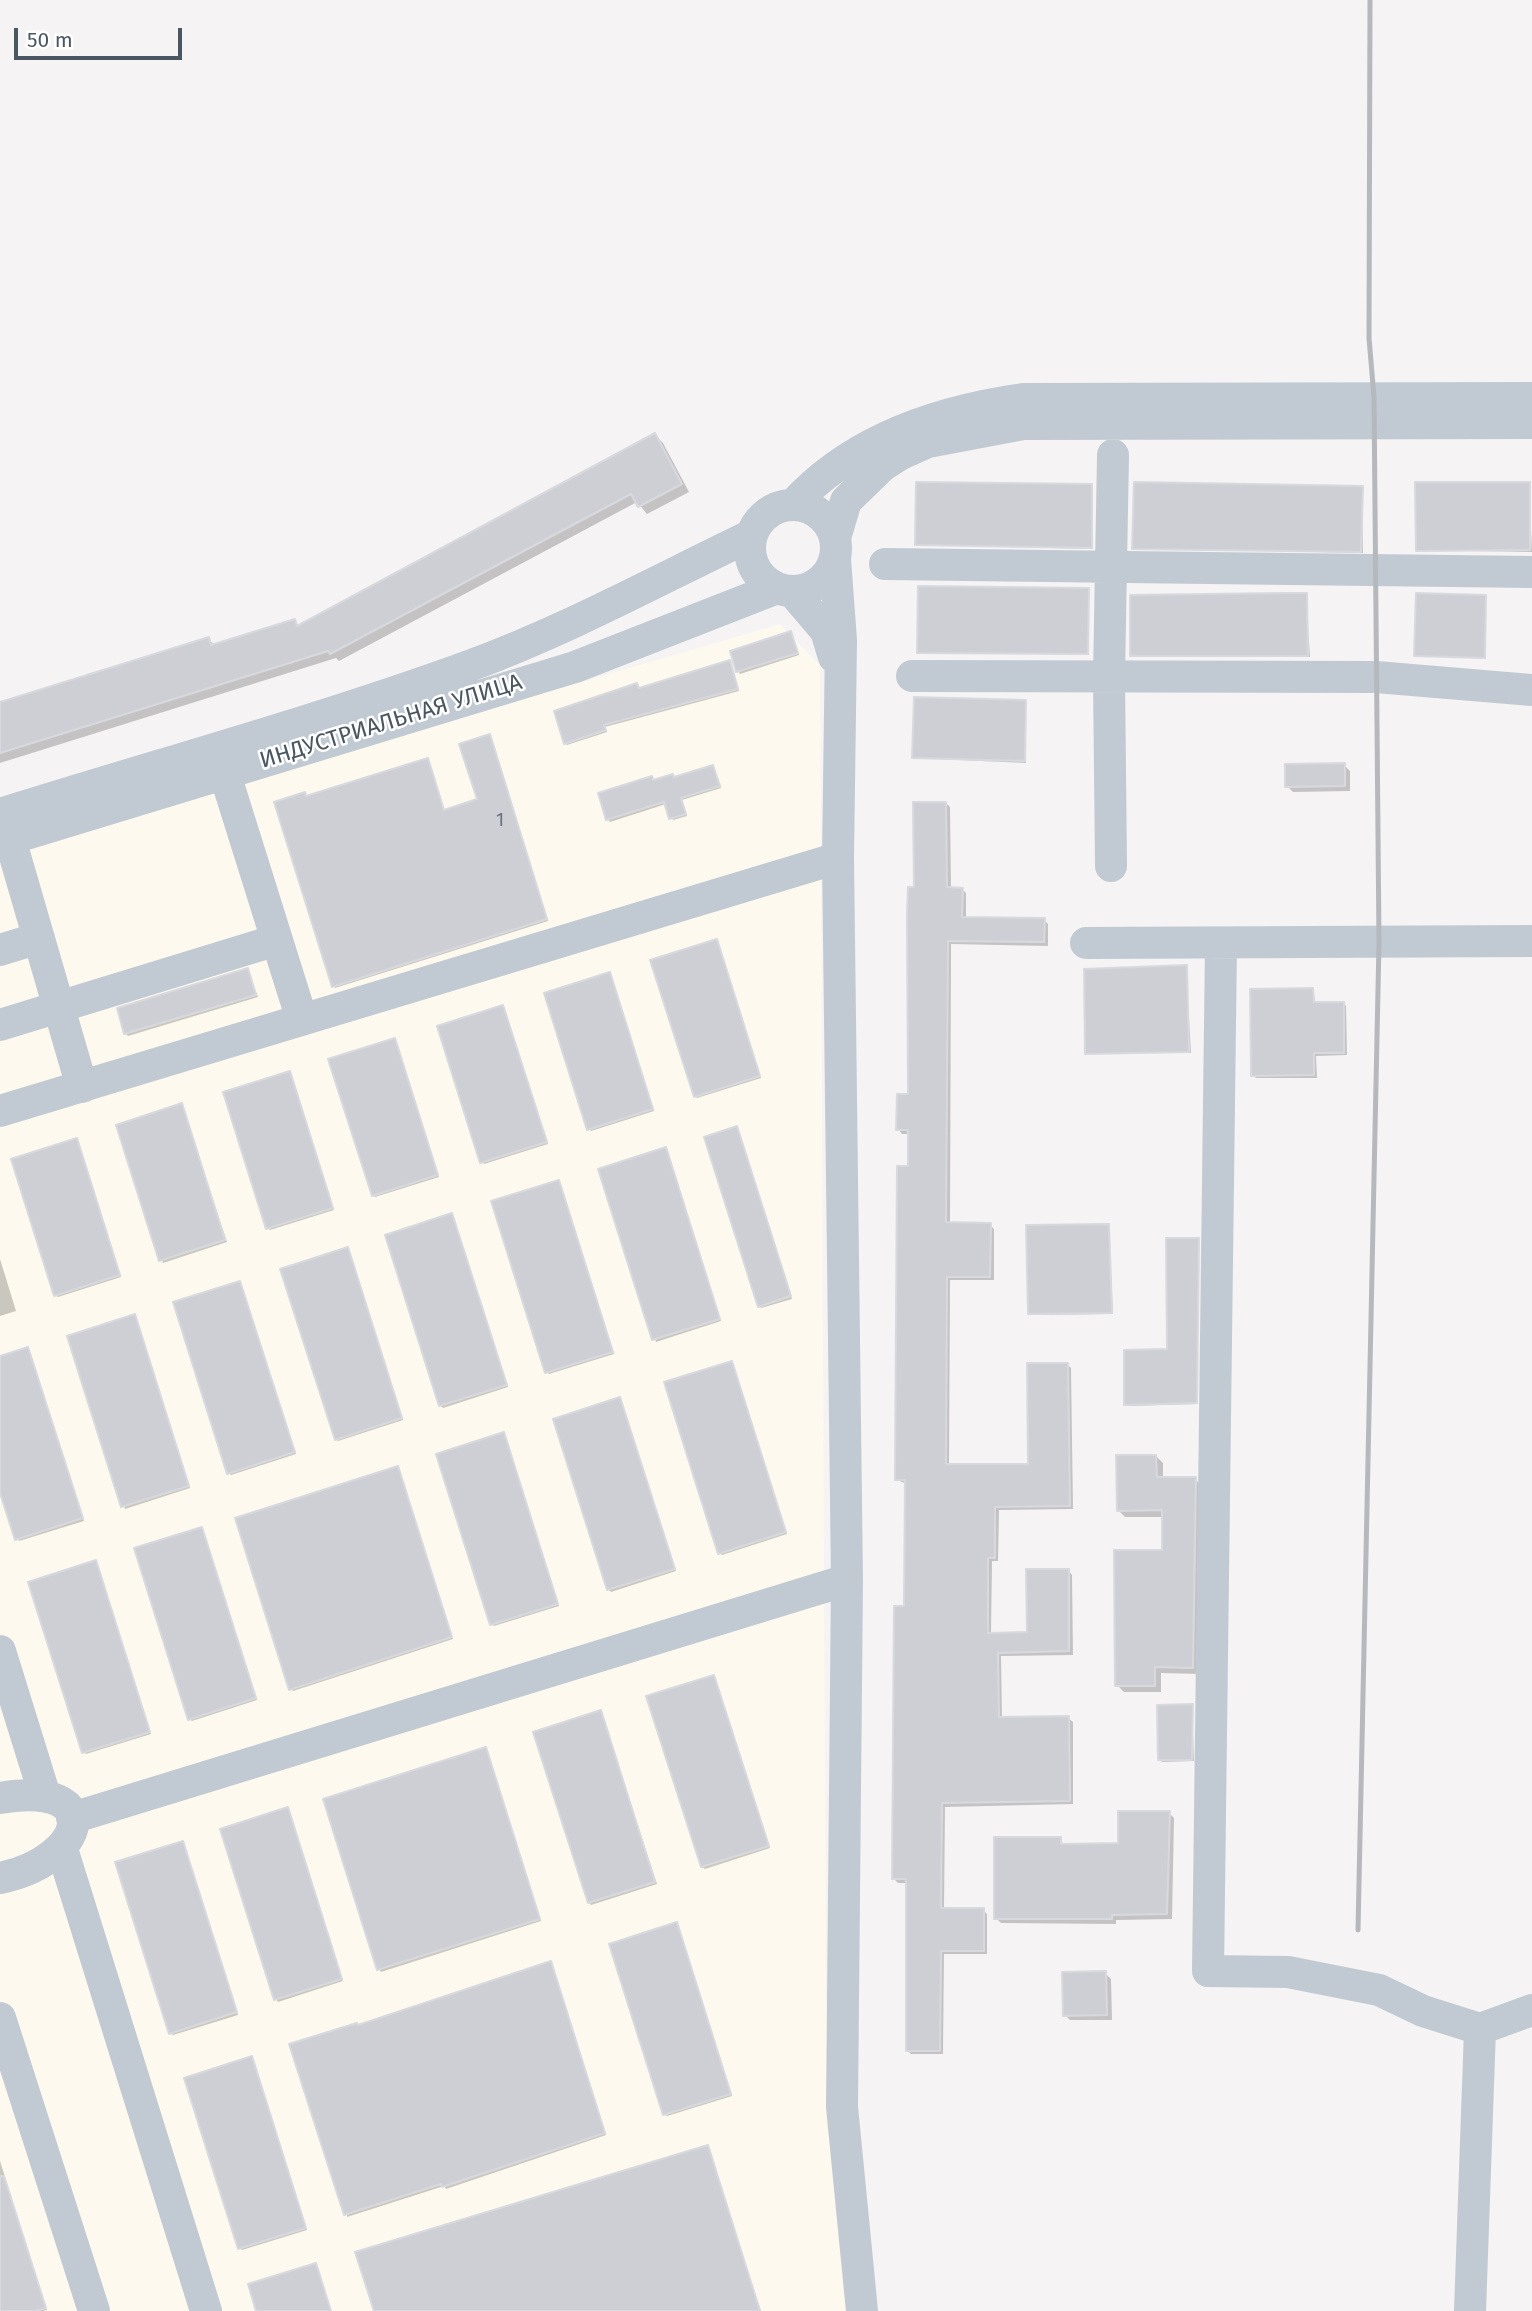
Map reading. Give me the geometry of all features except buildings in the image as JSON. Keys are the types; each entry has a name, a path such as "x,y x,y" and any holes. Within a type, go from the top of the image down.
{"street":[{"path":"838,684 826,631 785,590 763,579 754,566 750,551 752,535 768,514 793,505 829,469 886,437 976,406 1023,411 1259,410 1532,398"},
{"path":"1259,410 1532,423"},
{"path":"785,590 820,582 835,549 846,501 882,466 928,442 1023,411"},
{"path":"1111,866 1109,676 1112,454"},
{"path":"793,505 812,509 827,521 835,549 841,640 838,684 838,858 846,1580 842,2107 862,2311"},
{"name":"ИНДУСТРИАЛЬНАЯ УЛИЦА","path":"3,831 220,760 471,665 610,606 752,535"},
{"path":"885,564 1532,572"},
{"name":"ИНДУСТРИАЛЬНАЯ УЛИЦА","path":"220,760 575,667 785,590"},
{"path":"912,676 1376,677 1532,690"},
{"path":"220,760 302,1020"},
{"path":"3,831 82,1087"},
{"path":"0,1111 838,858"},
{"path":"0,950 38,938"},
{"path":"0,1026 276,940"},
{"path":"1086,943 1532,941"},
{"path":"1221,944 1208,1971 1287,1972 1379,1990 1423,2011 1480,2029 1532,2010"},
{"path":"72,1818 846,1580"},
{"path":"0,1651 45,1796"},
{"path":"0,1798 57,1797 69,1808 74,1826 62,1849 42,1863 0,1878"},
{"path":"62,1849 206,2311"},
{"path":"0,2018 94,2311"},
{"path":"1470,2311 1480,2029"}],"shaded area":[{"path":"780,624 820,665 826,1999 847,2311 0,2311 0,859 448,721"}],"railway":[{"path":"1358,1930 1379,943 1374,397 1369,338 1370,0"}]}
